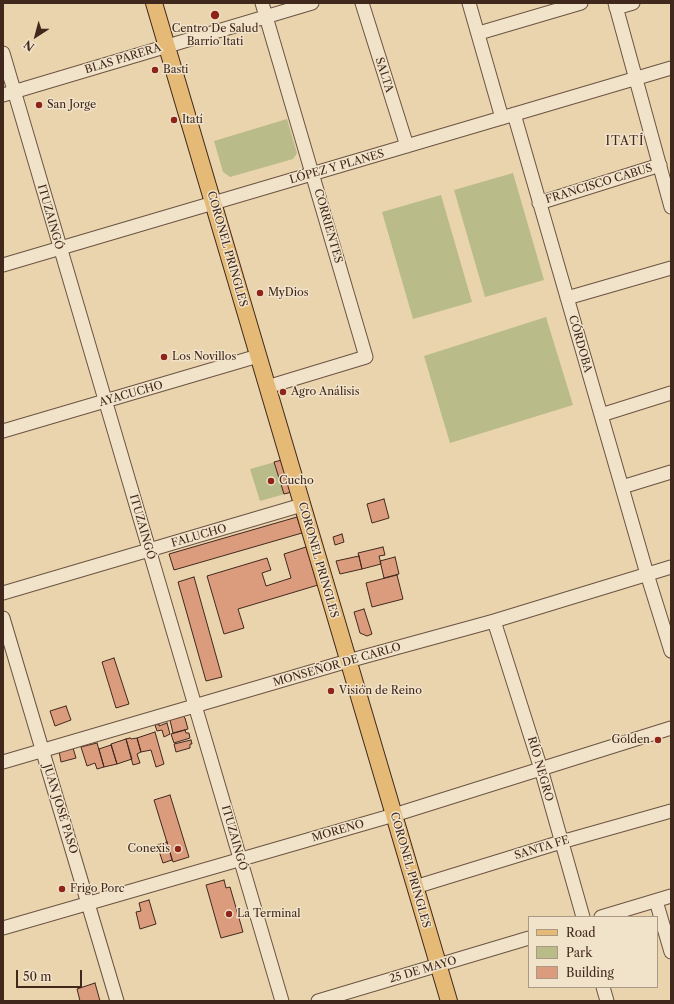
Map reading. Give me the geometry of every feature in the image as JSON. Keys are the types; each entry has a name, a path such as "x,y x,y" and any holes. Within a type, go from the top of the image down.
{"main road":[{"name":"CORONEL PRINGLES","path":"154,3 449,1001"}],"street":[{"name":"CORRIENTES","path":"262,3 366,357 267,387"},
{"name":"BLAS PARERA","path":"8,94 312,3"},
{"name":"SALTA","path":"362,3 407,146"},
{"name":"CÓRDOBA","path":"470,3 479,33 539,203 647,574 671,651"},
{"path":"479,33 581,3"},
{"path":"633,3 615,5 671,207"},
{"name":"ITUZAINGÓ","path":"3,53 8,94 60,248 282,1001"},
{"name":"LÓPEZ Y PLANES","path":"3,265 671,68"},
{"name":"FRANCISCO CABUS","path":"539,203 660,165"},
{"path":"567,298 671,268"},
{"name":"AYACUCHO","path":"3,431 258,356"},
{"path":"601,415 671,393"},
{"path":"622,487 671,472"},
{"name":"FALUCHO","path":"3,593 302,505"},
{"name":"MONSEÑOR DE CARLO","path":"3,762 348,661 494,621 671,567"},
{"name":"JUAN JOSÉ PASO","path":"3,618 117,1001"},
{"name":"RÍO NEGRO","path":"494,621 541,769 583,916"},
{"name":"MORENO","path":"3,928 394,815 671,728"},
{"name":"SANTA FE","path":"415,887 561,842 671,811"},
{"path":"604,916 671,896"},
{"path":"656,901 671,952"},
{"name":"25 DE MAYO","path":"318,1001 528,938"},
{"path":"603,988 606,1001"}],"green space":[{"path":"287,119 297,153 293,159 230,177 223,172 214,141"},
{"path":"513,173 544,280 485,297 454,190"},
{"path":"441,195 472,302 413,319 382,212"},
{"path":"546,317 573,405 450,443 424,356"},
{"name":"Cucho","path":"282,460 292,492 260,501 250,469"}],"building":[{"path":"282,460 292,492 284,494 274,462"},
{"path":"384,499 389,518 372,523 367,504"},
{"path":"297,517 302,533 174,570 169,554"},
{"path":"342,534 344,542 335,545 333,537"},
{"path":"306,547 318,585 238,609 244,628 224,634 207,576 267,558 271,570 262,573 266,586 291,578 284,554"},
{"path":"383,547 385,555 379,556 381,564 362,569 358,553"},
{"path":"359,556 362,569 340,574 336,561"},
{"path":"395,557 399,574 384,578 380,561"},
{"path":"397,575 403,599 372,607 366,583"},
{"path":"194,577 222,677 206,681 178,582"},
{"path":"364,609 372,634 367,636 360,633 354,612"},
{"path":"114,658 129,704 116,708 102,662"},
{"path":"66,706 71,720 55,726 50,711"},
{"path":"183,716 188,729 173,733 170,720"},
{"path":"167,723 170,734 164,737 162,730 157,731 155,725 159,724 159,726"},
{"path":"185,730 186,733 189,733 190,738 174,743 171,734"},
{"path":"155,732 164,764 156,767 151,750 141,752 137,738"},
{"path":"137,738 141,752 137,754 140,763 133,765 126,739"},
{"path":"126,739 132,759 117,764 111,744"},
{"path":"191,740 192,744 190,744 190,748 176,752 174,744"},
{"path":"97,743 104,767 97,769 95,763 87,766 81,747"},
{"path":"111,745 117,764 104,767 99,749"},
{"path":"73,748 76,758 61,762 59,751"},
{"path":"170,795 189,857 173,862 154,800"},
{"path":"167,842 172,860 163,863 157,845"},
{"path":"224,880 226,888 230,887 243,932 221,938 206,885"},
{"path":"149,900 156,924 140,929 136,912 141,911 139,903"},
{"path":"95,983 100,1001 80,1001 77,989"}],"place":[{"name":"Centro De Salud Barrio Itati","path":"215,15"},
{"name":"Basti","path":"155,70"},
{"name":"San Jorge","path":"39,105"},
{"name":"Itatí","path":"174,120"},
{"name":"MyDios","path":"260,293"},
{"name":"Los Novillos","path":"164,357"},
{"name":"Agro Análisis","path":"283,392"},
{"name":"Cucho","path":"271,481"},
{"name":"Visión de Reino","path":"331,691"},
{"name":"Golden","path":"658,740"},
{"name":"Conexis","path":"178,849"},
{"name":"Frigo Porc","path":"62,889"},
{"name":"La Terminal","path":"229,914"}],"district":[{"name":"ITATÍ","path":"625,142"}]}
